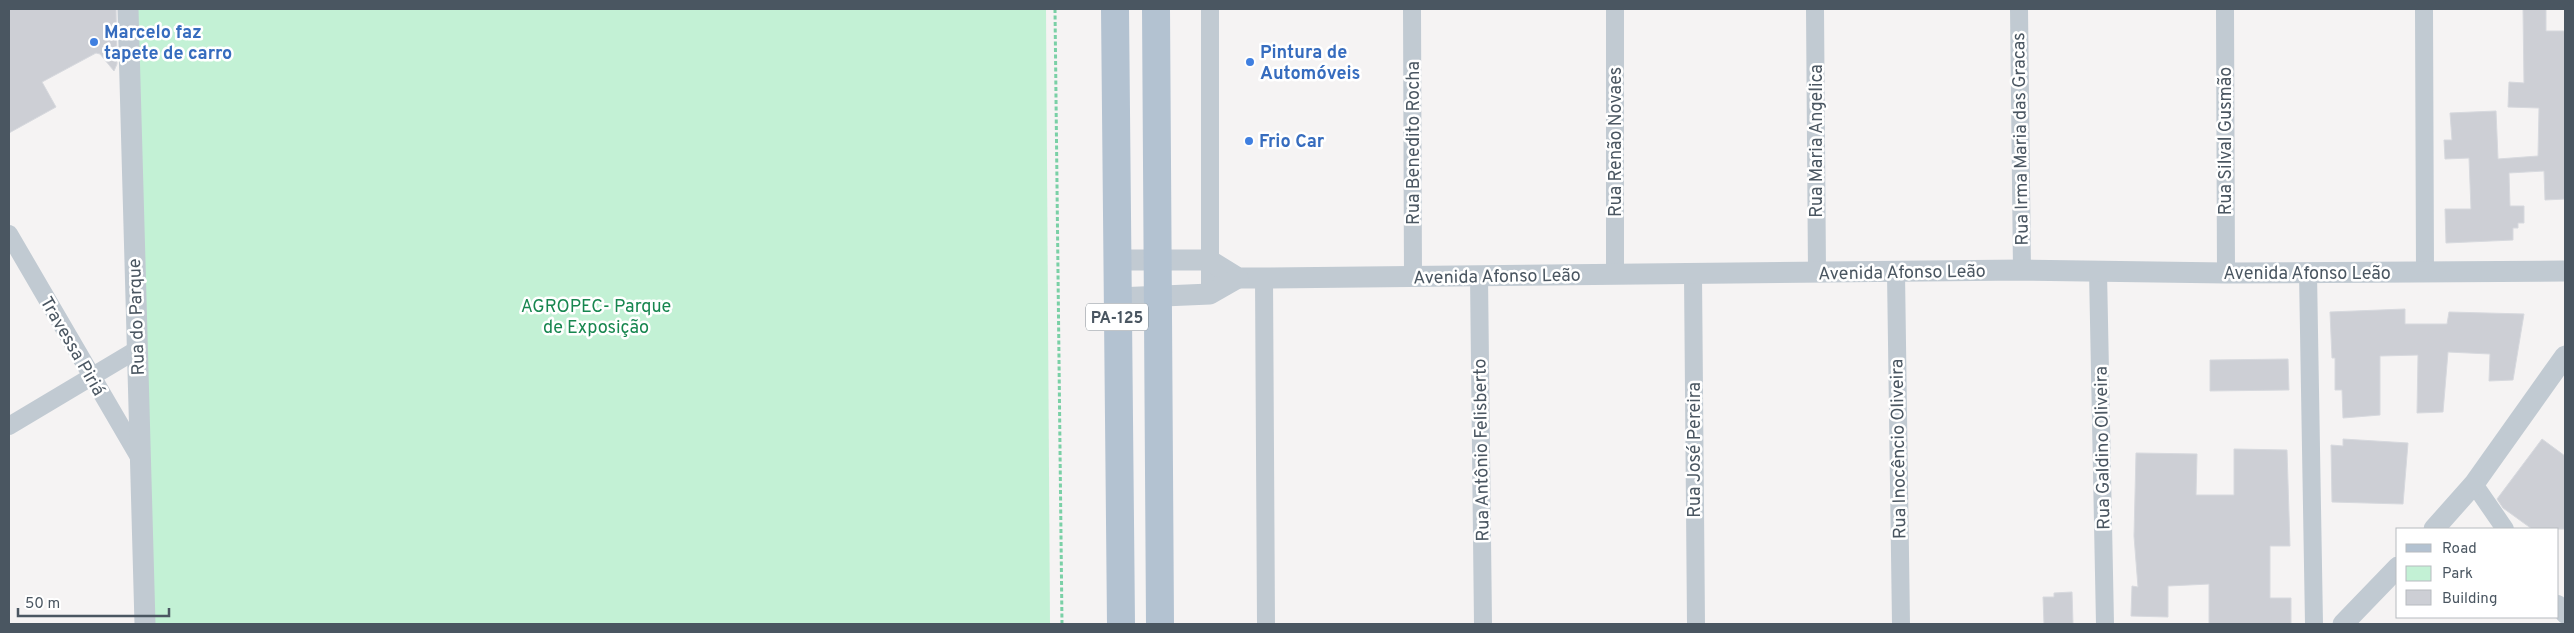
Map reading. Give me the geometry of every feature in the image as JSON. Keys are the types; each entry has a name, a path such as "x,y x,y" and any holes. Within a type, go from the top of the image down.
{"main road":[{"name":"PA-125","path":"1115,9 1121,624"},
{"name":"PA-125","path":"1156,9 1157,465 1160,624"},
{"path":"1119,464 1157,465"}],"street":[{"name":"Rua do Parque","path":"128,9 145,624"},
{"path":"1210,9 1210,294"},
{"name":"Rua Benedito Rocha","path":"1412,9 1413,277"},
{"name":"Rua Renão Novaes","path":"1614,9 1615,275"},
{"name":"Rua Maria Angelica","path":"1815,9 1817,274"},
{"name":"Rua Irma Maria das Gracas","path":"2019,9 2022,270"},
{"name":"Rua Silval Gusmão","path":"2225,9 2226,273"},
{"path":"2424,9 2425,272"},
{"name":"Travessa Piriá","path":"9,234 139,457"},
{"path":"1116,260 1209,260 1238,278"},
{"name":"Avenida Afonso Leão","path":"1117,298 1210,294 1238,278 1817,274 2022,270 2226,273 2565,271"},
{"name":"Rua Galdino Oliveira","path":"2098,271 2105,624"},
{"name":"Rua Inocêncio Oliveira","path":"1896,273 1900,624"},
{"path":"2308,273 2314,624"},
{"name":"Rua José Pereira","path":"1693,275 1696,624"},
{"name":"Rua Antônio Felisberto","path":"1479,276 1483,624"},
{"path":"1264,278 1266,624"},
{"path":"9,426 138,350"},
{"path":"2440,528 2474,484 2565,356"},
{"path":"2474,484 2504,528"},
{"path":"2342,624 2396,569"}],"path":[{"path":"1055,9 1062,624"}],"green space":[{"name":"AGROPEC- Parque de Exposição","path":"136,9 1046,9 1050,624 153,624"}],"building":[{"path":"9,9 116,9 117,64 114,71 100,54 96,53 42,82 56,107 9,133"},
{"path":"2523,9 2546,9 2546,31 2565,31 2565,199 2545,200 2544,171 2509,173 2510,206 2524,206 2524,223 2518,223 2518,228 2513,228 2513,240 2446,243 2445,209 2471,209 2469,158 2445,159 2444,140 2452,140 2450,113 2496,111 2498,159 2538,156 2539,108 2508,107 2509,82 2524,83"},
{"path":"2405,309 2405,324 2447,324 2449,312 2524,314 2513,380 2489,381 2490,354 2448,352 2443,412 2417,413 2418,355 2380,356 2380,415 2343,418 2342,390 2335,390 2335,358 2332,358 2330,312"},
{"path":"2288,359 2289,390 2210,391 2210,360"},
{"path":"2343,439 2408,443 2403,504 2332,502 2331,445 2343,446"},
{"path":"2542,439 2565,456 2565,529 2531,528 2503,508 2497,499"},
{"path":"2234,449 2287,450 2290,546 2270,546 2270,598 2291,598 2291,624 2209,624 2209,584 2168,586 2168,617 2131,616 2132,586 2138,587 2134,536 2136,453 2197,454 2196,495 2234,495"},
{"path":"2072,592 2073,624 2044,624 2043,597 2054,597 2054,593"}],"place":[{"name":"Marcelo faz tapete de carro","path":"94,42"},
{"name":"Pintura de Automóveis","path":"1250,62"},
{"name":"Frio Car","path":"1249,141"}]}
